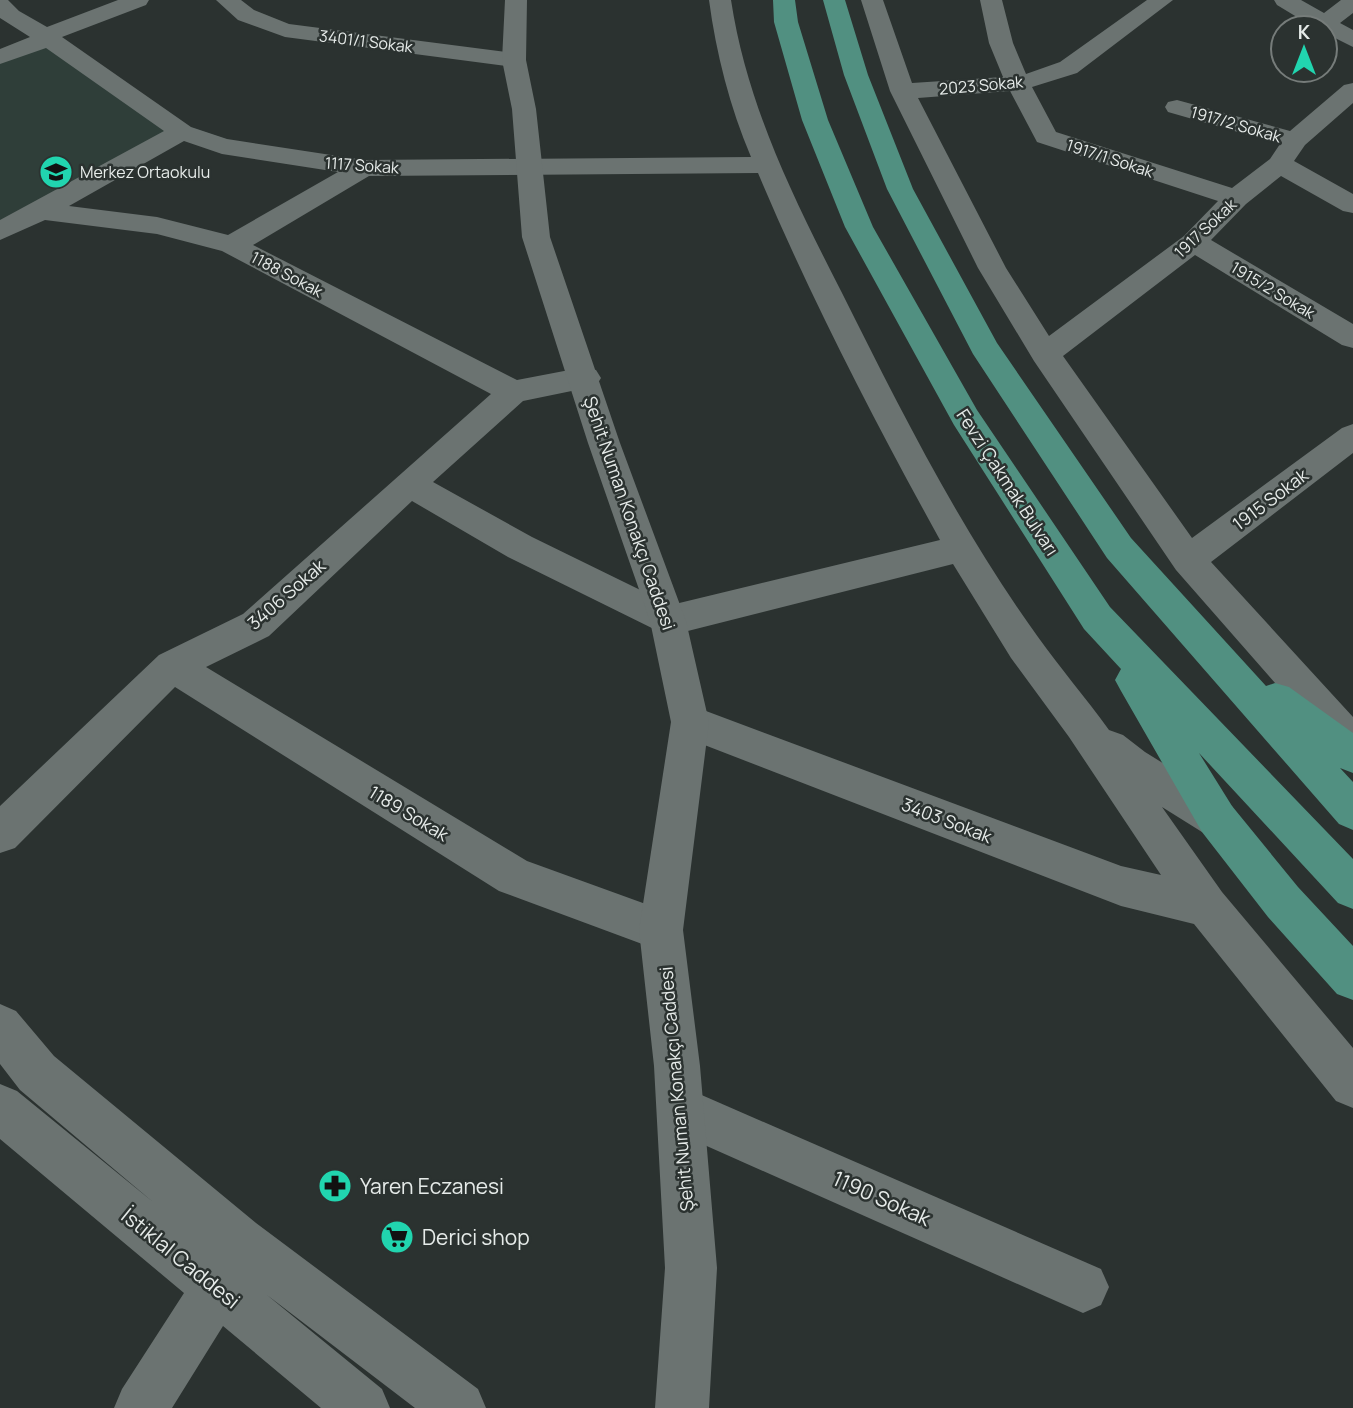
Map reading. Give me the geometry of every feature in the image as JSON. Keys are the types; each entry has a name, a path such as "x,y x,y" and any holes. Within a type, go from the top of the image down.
{"main road":[{"name":"Fevzi Çakmak Bulvarı","path":"784,0 786,22 814,121 859,227 965,417 1097,618 1353,890"},
{"path":"834,0 856,75 900,189 984,347 1119,548 1353,811"},
{"path":"1097,618 1217,820 1283,902 1353,978"},
{"path":"1223,663 1353,755"}],"street":[{"path":"0,57 138,0"},
{"name":"3401/1 Sokak","path":"226,0 246,15 285,30 514,60"},
{"name":"Şehit Numan Konakçı Caddesi","path":"516,0 514,60 524,109 536,237 585,378 604,443 668,621 690,722 661,930 681,1110 691,1268 682,1408"},
{"path":"720,0 724,28 751,128 795,228 888,416 962,548 1024,647 1083,725 1207,907 1353,1084"},
{"path":"872,0 902,91 992,268 1045,354 1188,561 1353,744"},
{"name":"1917/1 Sokak","path":"991,0 1001,43 1017,83 1046,137 1236,198"},
{"name":"2023 Sokak","path":"902,91 1017,83 1075,66 1084,56 1162,0"},
{"path":"1285,0 1308,14"},
{"path":"1337,14 1353,2"},
{"name":"1117 Sokak","path":"0,5 11,16 46,37 182,132 222,146 363,168 769,165"},
{"name":"1917 Sokak","path":"1045,354 1194,242 1236,198 1279,164 1295,140 1334,121 1353,90"},
{"name":"1917/2 Sokak","path":"1177,107 1295,140"},
{"path":"0,231 182,132"},
{"path":"1279,164 1353,205"},
{"path":"232,245 363,168"},
{"name":"1188 Sokak","path":"41,211 157,226 232,245 513,392"},
{"name":"1915/2 Sokak","path":"1194,242 1353,338"},
{"path":"513,392 585,378"},
{"name":"3406 Sokak","path":"0,834 172,666 256,625 513,392"},
{"name":"1915 Sokak","path":"1188,561 1347,451"},
{"path":"409,484 520,547 668,621 962,548"},
{"name":"1189 Sokak","path":"172,666 514,877 661,930"},
{"name":"3403 Sokak","path":"690,722 1121,886 1207,907"},
{"path":"1083,725 1131,765 1217,820"},
{"path":"0,1027 37,1073 230,1266 459,1408"},
{"name":"İstiklal Caddesi","path":"0,1108 230,1266 363,1408"},
{"name":"1190 Sokak","path":"681,1110 1083,1287"},
{"path":"141,1408 230,1266"}],"shaded area":[{"name":"Merkez Ortaokulu","path":"47,39 182,132 0,231 0,57"}],"place":[{"name":"Merkez Ortaokulu","path":"56,172"},
{"name":"Yaren Eczanesi","path":"335,1186"},
{"name":"Derici shop","path":"397,1237"}]}
